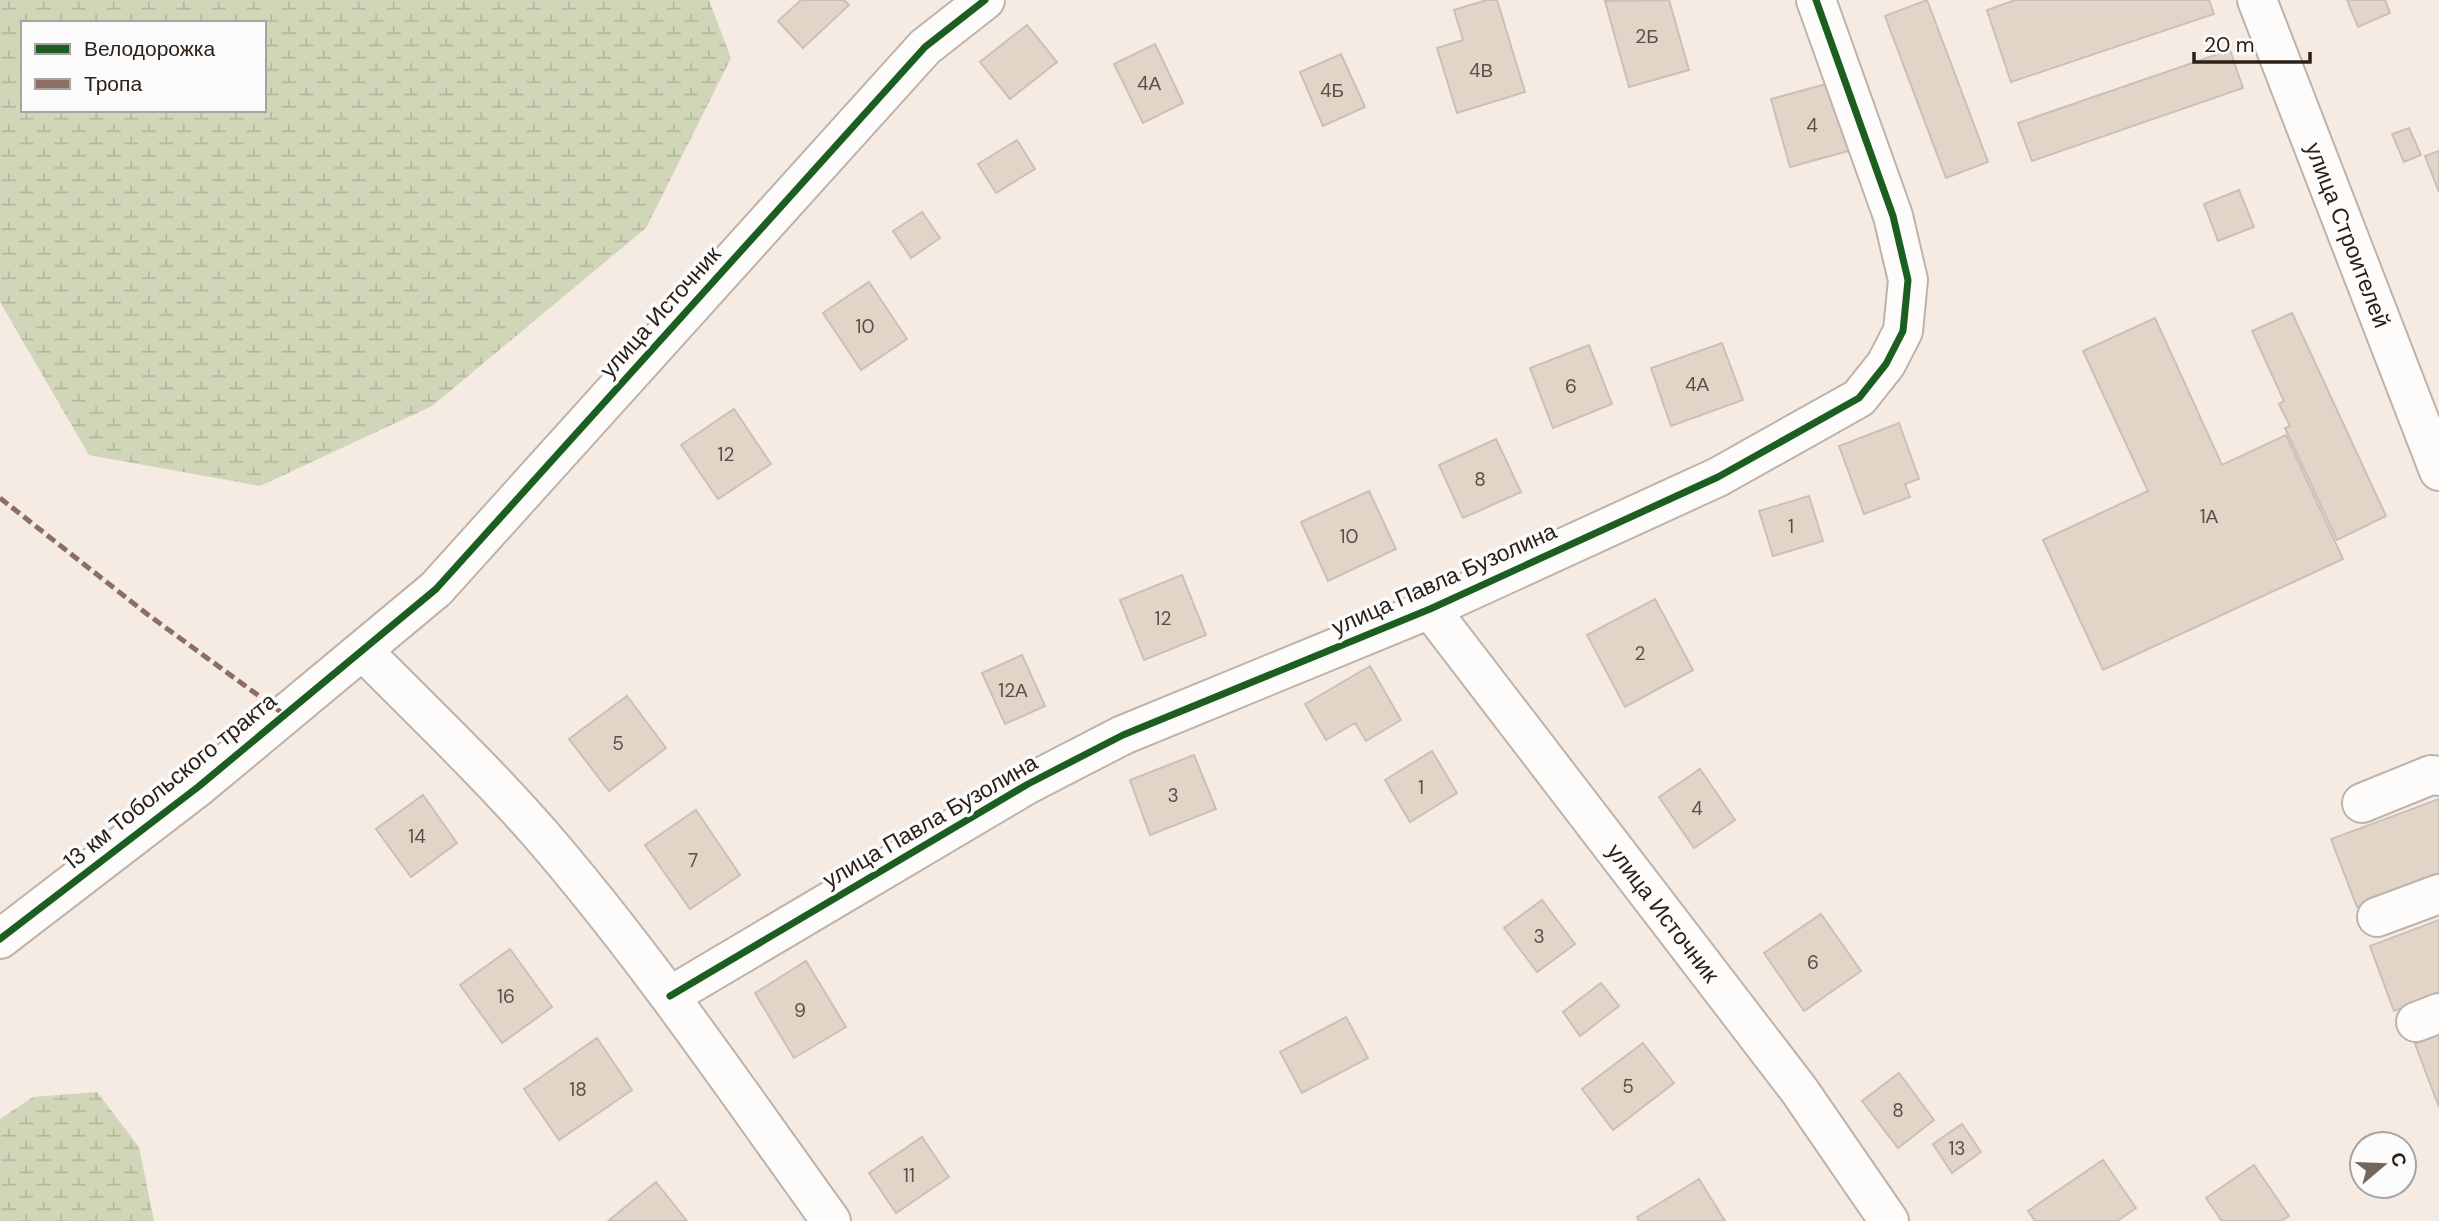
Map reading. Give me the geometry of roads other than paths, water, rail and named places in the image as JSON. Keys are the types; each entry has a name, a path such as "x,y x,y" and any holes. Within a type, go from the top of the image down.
{"street":[{"name":"улица Источник","path":"363,651 436,589 925,47 985,0"},
{"name":"улица Павла Бузолина","path":"670,996 1028,784 1123,735 1430,609 1718,477 1859,398 1886,364 1903,331 1908,280 1893,216 1816,0"},
{"name":"улица Строителей","path":"2257,0 2439,471"},
{"name":"улица Источник","path":"1430,609 1799,1090 1889,1221"},
{"name":"13 км Тобольского тракта","path":"0,939 198,787 363,651"},
{"path":"363,651 477,766 545,840 670,996 831,1221"},
{"path":"2362,803 2431,775 2439,776"},
{"path":"2376,917 2439,894"}]}
